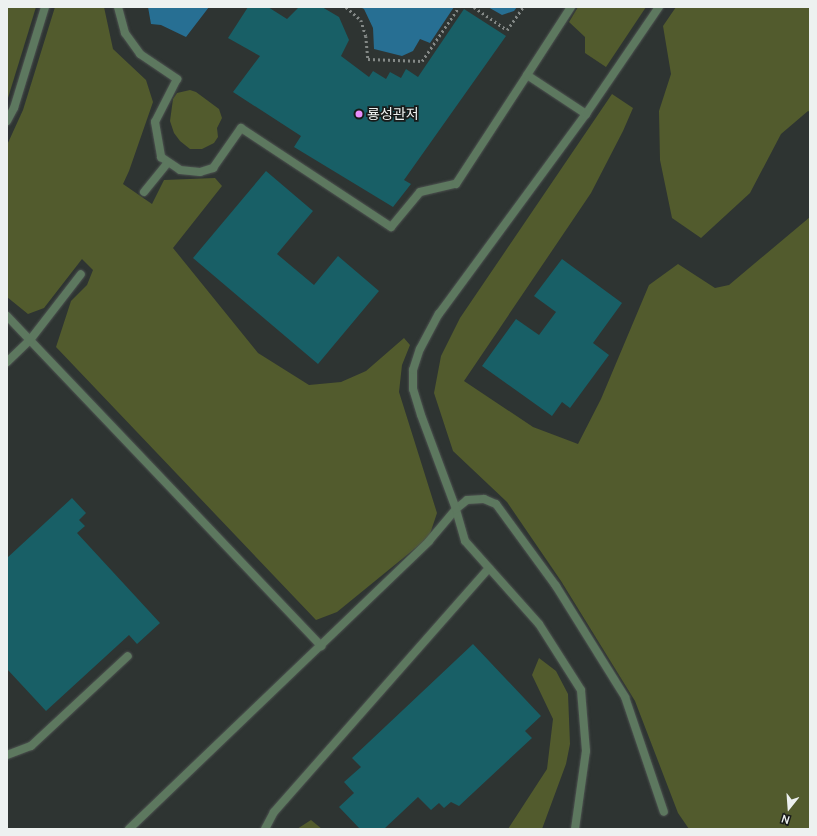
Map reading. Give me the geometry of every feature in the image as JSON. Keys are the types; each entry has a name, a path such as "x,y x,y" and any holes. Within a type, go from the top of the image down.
{"lane":[{"path":"7,122 14,108 45,7"},
{"path":"118,7 125,33 140,54 177,79 155,122 161,157 180,170 200,172 213,168 241,128 391,227 420,192 456,184 571,7"},
{"path":"575,829 586,751 581,690 539,624 465,541 456,508 421,415 413,389 413,370 420,350 439,314 586,114 658,7"},
{"path":"527,75 586,114"},
{"path":"144,192 168,162"},
{"path":"7,362 30,340 81,274"},
{"path":"7,316 321,646"},
{"path":"129,829 429,541 456,508 468,500 484,499 496,504 556,586 625,697 664,812"},
{"path":"265,829 274,812 489,568"},
{"path":"7,755 31,746 128,656"}],"path":[{"path":"346,7 361,20 366,36 368,59 422,61 459,7"},
{"path":"474,7 507,30 523,7"}],"green space":[{"path":"7,7 36,7 7,101"},
{"path":"55,7 104,7 113,49 146,80 153,102 123,184 152,204 164,180 215,178 222,186 173,248 258,353 309,385 341,382 366,371 404,338 410,345 402,365 399,392 437,513 429,537 337,612 316,620 56,347 71,301 87,285 93,270 82,259 44,308 28,314 7,297 7,145 23,110"},
{"path":"578,7 646,7 606,67 585,53 585,37 569,22"},
{"path":"676,7 810,7 810,112 808,111 781,134 750,193 701,238 672,218 660,160 659,111 671,74 663,26"},
{"path":"190,90 196,92 219,109 222,118 217,128 218,137 214,143 202,149 190,149 180,141 174,133 170,121 173,99 177,93"},
{"path":"612,94 633,108 623,131 591,193 464,381 533,427 578,444 601,399 649,285 678,264 715,288 729,285 810,217 810,829 689,829 678,813 635,701 561,581 507,502 453,451 434,393 441,356 460,318"},
{"path":"539,658 556,671 568,694 570,744 566,764 542,829 508,829 547,769 553,719 532,675"},
{"path":"311,820 322,829 297,829"}],"water":[{"path":"148,7 209,7 186,37 161,25 151,24"},
{"path":"360,7 454,7 430,43 420,39 413,51 402,56 374,49 373,28 364,9"},
{"path":"488,7 517,7 514,11 502,15"}],"building":[{"name":"룡성관저","path":"248,7 268,7 287,19 298,8 322,7 339,17 349,40 341,56 369,77 373,71 386,79 390,72 401,78 406,69 418,77 464,9 506,36 404,180 411,184 393,207 294,147 301,136 233,92 260,56 228,38"},
{"path":"266,171 313,211 277,254 314,285 338,256 379,291 318,364 193,258"},
{"path":"562,259 622,303 593,343 609,355 570,408 562,402 552,416 482,366 516,319 539,335 556,312 534,296"},
{"path":"72,498 86,513 79,520 85,526 77,533 160,623 137,644 129,635 46,711 7,669 7,558"},
{"path":"473,644 541,716 525,731 532,738 459,806 451,802 444,808 439,803 431,810 418,797 384,829 360,829 339,807 354,793 344,782 361,767 352,758"}],"place":[{"name":"룡성관저","path":"359,114"}]}
